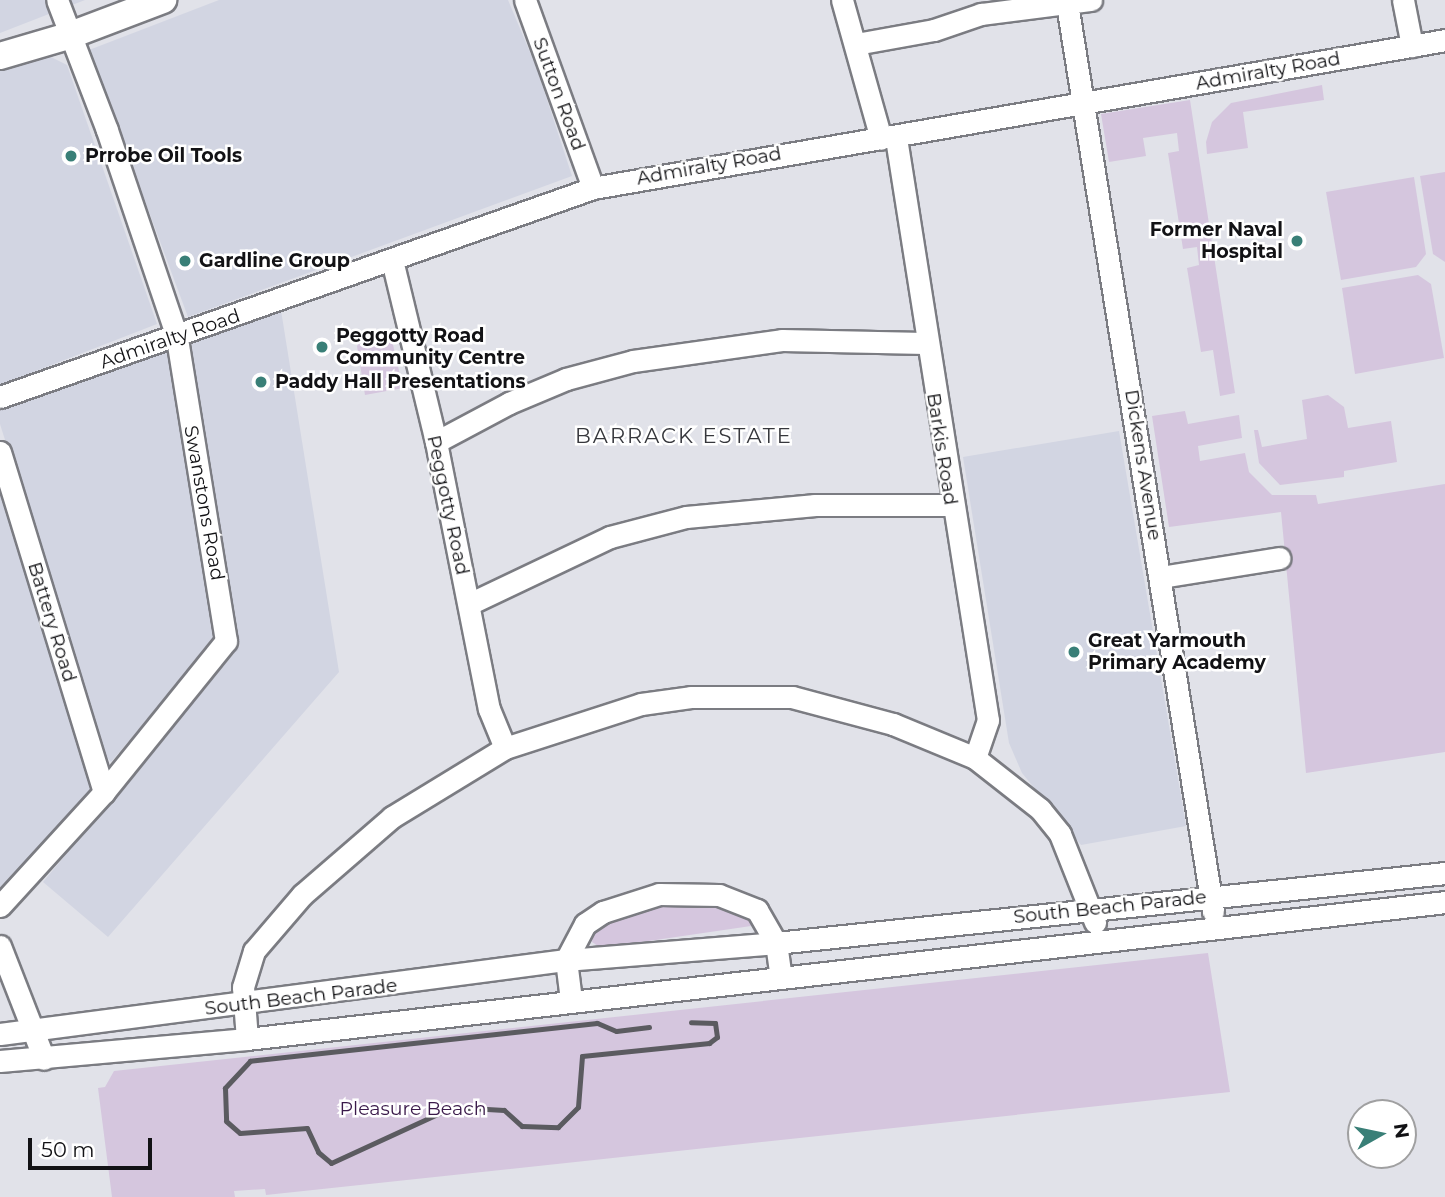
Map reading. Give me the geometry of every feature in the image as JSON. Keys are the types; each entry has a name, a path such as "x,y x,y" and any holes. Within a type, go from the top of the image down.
{"main road":[{"path":"0,56 68,36 163,0"}],"street":[{"name":"Swanstons Road","path":"0,906 104,792 226,640 177,337 107,130 68,36 57,0"},
{"name":"Sutton Road","path":"525,0 593,188"},
{"name":"Barkis Road","path":"842,0 888,138 925,343 988,720 975,758"},
{"path":"856,44 934,30 981,14 1091,0"},
{"path":"1403,0 1412,46"},
{"name":"Dickens Avenue","path":"1068,4 1161,577 1214,927"},
{"name":"Admiralty Road","path":"0,397 177,337 593,188 1445,40"},
{"name":"Peggotty Road","path":"392,260 436,442 489,709 505,748"},
{"path":"436,442 520,398 633,361 782,340 925,343"},
{"name":"Battery Road","path":"0,452 104,792"},
{"path":"469,604 610,537 686,517 815,505 951,505"},
{"path":"1161,577 1279,558"},
{"path":"247,1039 242,1005 254,951 302,895 392,817 505,748 641,704 741,694 792,697 893,724 975,758 1040,808 1060,834 1093,910 1097,942"},
{"name":"South Beach Parade","path":"0,1034 242,1005 566,960 776,943 1445,873"},
{"path":"571,1000 566,960 585,924 603,912 683,892 744,902 763,918 776,943 780,978"},
{"name":"South Beach Parade","path":"0,1061 247,1039 1445,902"},
{"path":"0,946 35,1028 44,1059"}],"shaded area":[{"path":"0,0 85,0 0,33"},
{"path":"219,0 508,0 537,69 572,176 188,317 89,50"},
{"path":"43,53 67,65 157,324 0,385 0,67"},
{"path":"280,304 339,672 108,937 43,882 240,646 186,336"},
{"path":"167,349 216,637 111,762 104,754 0,424 0,403"},
{"name":"Great Yarmouth Primary Academy","path":"1119,431 1186,826 1081,845 1022,773 1009,743 963,457"},
{"path":"0,468 93,791 0,895"}],"green space":[{"path":"1322,85 1324,100 1243,112 1248,148 1207,154 1206,142 1212,122 1231,103"},
{"path":"1190,100 1235,393 1220,396 1213,350 1201,352 1187,268 1199,265 1197,247 1183,249 1168,153 1179,151 1177,133 1143,138 1146,156 1109,162 1101,114"},
{"path":"1445,172 1445,262 1433,254 1420,176"},
{"path":"1414,177 1426,254 1416,267 1341,280 1326,192"},
{"path":"1418,275 1431,284 1444,358 1355,374 1342,288"},
{"path":"391,336 403,388 365,395 357,346 361,341"},
{"path":"1328,395 1344,407 1348,428 1391,421 1397,462 1344,471 1344,477 1280,485 1259,463 1254,430 1258,430 1262,447 1307,439 1302,400"},
{"path":"1185,411 1188,424 1239,415 1242,438 1198,446 1200,461 1245,453 1249,472 1272,495 1316,495 1318,504 1445,484 1445,752 1306,773 1281,512 1169,527 1152,416"},
{"path":"695,902 736,910 749,917 751,926 601,948 592,942 594,929 621,915 649,906"},
{"name":"Pleasure Beach","path":"1208,953 1230,1092 266,1195 265,1189 234,1191 235,1197 112,1197 98,1088 105,1087 114,1071"}],"railway":[{"path":"649,1027 616,1031 597,1023 250,1061 225,1088 226,1121 240,1133 307,1128 318,1152 331,1163 453,1107 504,1110 522,1126 558,1127 578,1107 582,1056 709,1043 717,1037 715,1023 691,1022"}],"place":[{"name":"Prrobe Oil Tools","path":"71,156"},
{"name":"Former Naval Hospital","path":"1297,241"},
{"name":"Gardline Group","path":"185,261"},
{"name":"Peggotty Road Community Centre","path":"322,347"},
{"name":"Paddy Hall Presentations","path":"261,382"},
{"name":"Great Yarmouth Primary Academy","path":"1074,652"}],"district":[{"name":"BARRACK ESTATE","path":"684,436"}]}
